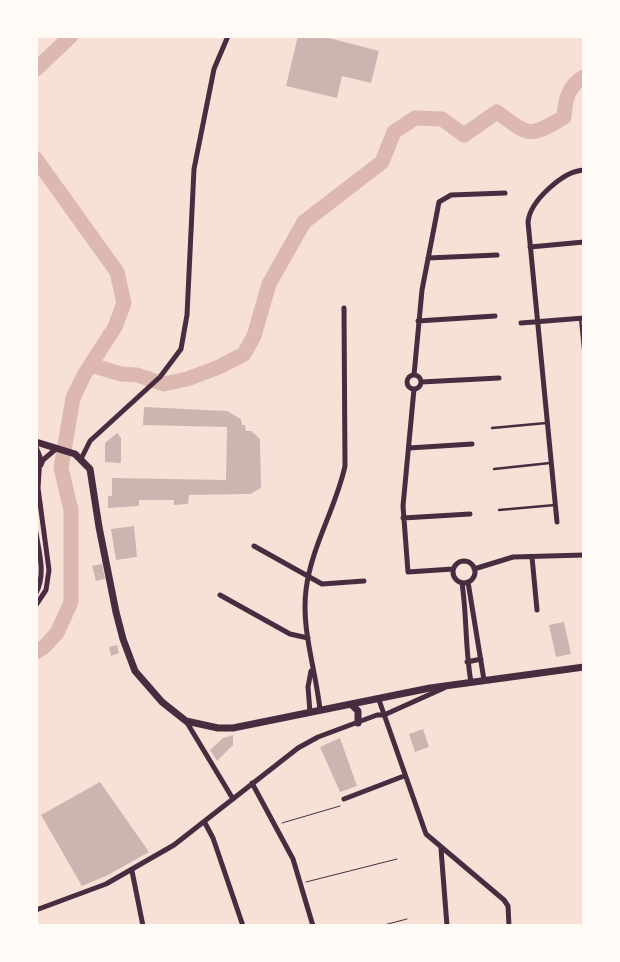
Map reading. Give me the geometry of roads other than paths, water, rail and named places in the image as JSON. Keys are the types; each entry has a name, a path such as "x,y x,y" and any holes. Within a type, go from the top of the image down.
{"main road":[{"path":"36,442 71,452 81,459 92,474 99,527 128,657 144,684 186,721 218,728 233,728 471,682 584,667"},
{"path":"352,705 358,712 358,723"}],"street":[{"path":"81,459 90,441 160,377 177,356 183,342 194,169 214,69 228,36"},
{"path":"557,522 530,247 529,216 535,203 566,174 584,170"},
{"path":"414,375 418,321 437,207 444,198 450,195 505,192"},
{"path":"530,247 584,242"},
{"path":"428,258 497,255"},
{"path":"320,710 317,687 311,668 305,602 308,578 341,483 345,466 344,308"},
{"path":"418,321 495,316"},
{"path":"521,323 582,318"},
{"path":"414,375 420,378 421,382"},
{"path":"414,375 410,376 407,382 410,388 414,389"},
{"path":"421,382 499,378"},
{"path":"414,389 420,386 421,382"},
{"path":"414,389 403,518 408,572 453,570"},
{"path":"409,448 472,444"},
{"path":"36,447 41,466"},
{"path":"36,605 46,590 49,576 38,502 41,466 43,460 58,449"},
{"path":"403,518 470,514"},
{"path":"36,533 42,570 36,593"},
{"path":"254,546 308,578 322,584 331,585 364,581"},
{"path":"474,569 513,557 584,555"},
{"path":"532,557 537,610"},
{"path":"465,582 474,575 474,569 470,563 463,561 457,564 453,570 454,576 465,582 475,616 484,680"},
{"path":"465,582 467,662 471,682"},
{"path":"220,595 290,634 308,638"},
{"path":"467,618 475,616"},
{"path":"467,662 481,660"},
{"path":"310,712 308,687 311,668"},
{"path":"36,910 106,884 132,871 205,823 252,783 298,748 318,737 377,715 384,715 449,686"},
{"path":"380,700 404,776 426,834 441,849 469,869 504,900 508,906 509,926"},
{"path":"186,721 233,799"},
{"path":"344,799 404,776"},
{"path":"252,783 276,824 293,859 313,926"},
{"path":"205,823 214,838 243,926"},
{"path":"441,849 447,926"},
{"path":"132,871 143,926"}],"lane":[{"path":"582,318 584,358"},
{"path":"492,428 548,423"},
{"path":"494,469 551,462"},
{"path":"499,510 555,505"}],"waterway":[{"path":"36,69 71,36"},
{"path":"91,365 121,374 137,375 164,384 187,379 219,367 244,354 254,336 269,284 304,222 382,162 394,132 415,118 442,119 464,135 497,112 523,129 529,131 543,129 564,117 568,94 574,84 584,77"},
{"path":"36,159 117,272 124,303 115,327 84,375 73,398 61,468 71,510 71,602 57,633 44,647 36,652"}]}
